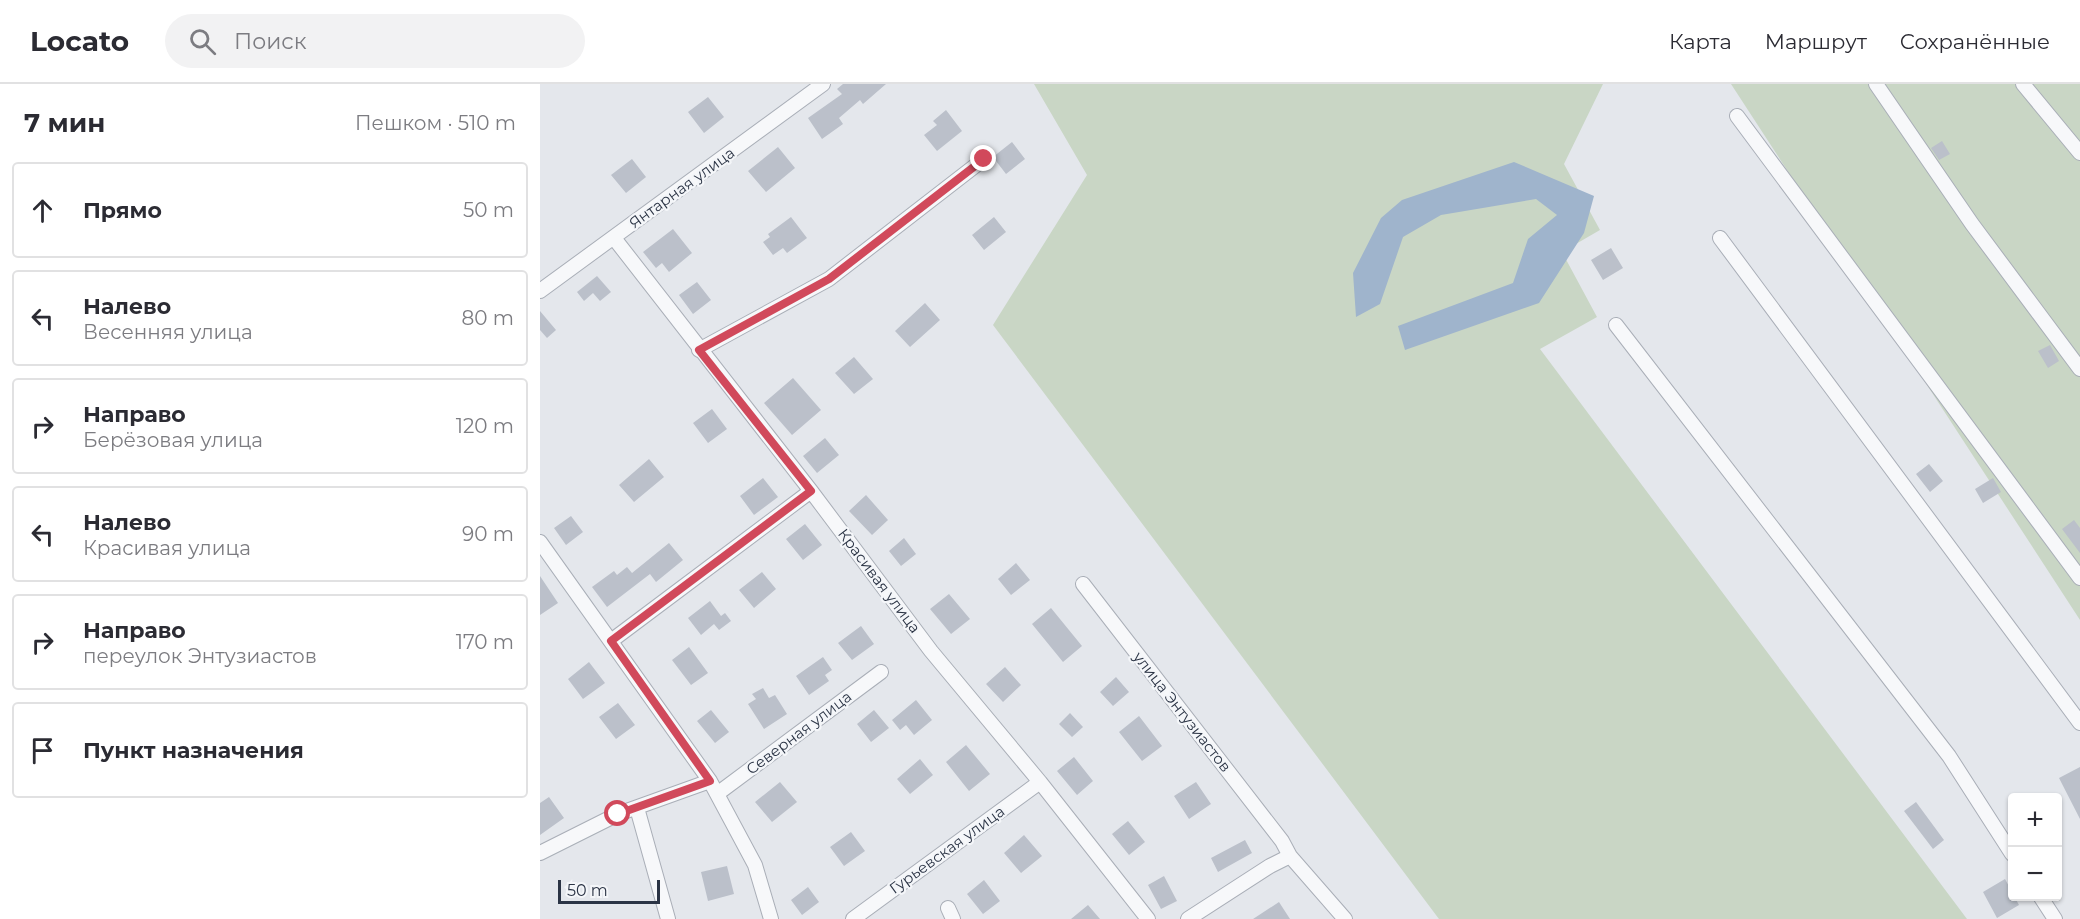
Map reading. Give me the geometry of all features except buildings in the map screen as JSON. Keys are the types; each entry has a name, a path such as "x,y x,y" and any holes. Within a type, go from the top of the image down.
{"street":[{"name":"Янтарная улица","path":"540,291 823,84"},
{"path":"1876,84 1972,224 2080,369"},
{"path":"2023,84 2080,153"},
{"path":"1737,116 2080,578"},
{"path":"699,350 829,279 984,159"},
{"name":"Красивая улица","path":"614,238 811,491 931,651 1040,782 1148,919"},
{"path":"1720,238 2080,723"},
{"path":"1616,325 1949,756 2008,847"},
{"path":"611,641 811,491"},
{"path":"540,542 710,781 755,865 771,919"},
{"name":"улица Энтузиастов","path":"1083,584 1282,841 1290,856"},
{"name":"Северная улица","path":"717,794 881,672"},
{"path":"540,853 618,814 710,781"},
{"name":"Гурьевская улица","path":"853,919 1040,782"},
{"path":"637,808 668,919"},
{"path":"1188,919 1270,866 1290,856 1345,919"},
{"path":"2043,901 2055,919"}],"green space":[{"path":"1034,84 1603,84 1564,164 1600,230 1562,252 1597,317 1540,349 1967,919 1439,919 993,325 1087,175"},
{"path":"1731,84 2080,84 2080,620"}],"water":[{"path":"1514,162 1594,196 1584,233 1539,303 1405,350 1398,326 1513,283 1528,239 1557,215 1536,199 1441,215 1403,237 1380,304 1356,317 1353,273 1381,218 1402,200"}],"route":[{"path":"618,814 710,781 611,641 811,491 699,350 829,279 984,159"}]}
